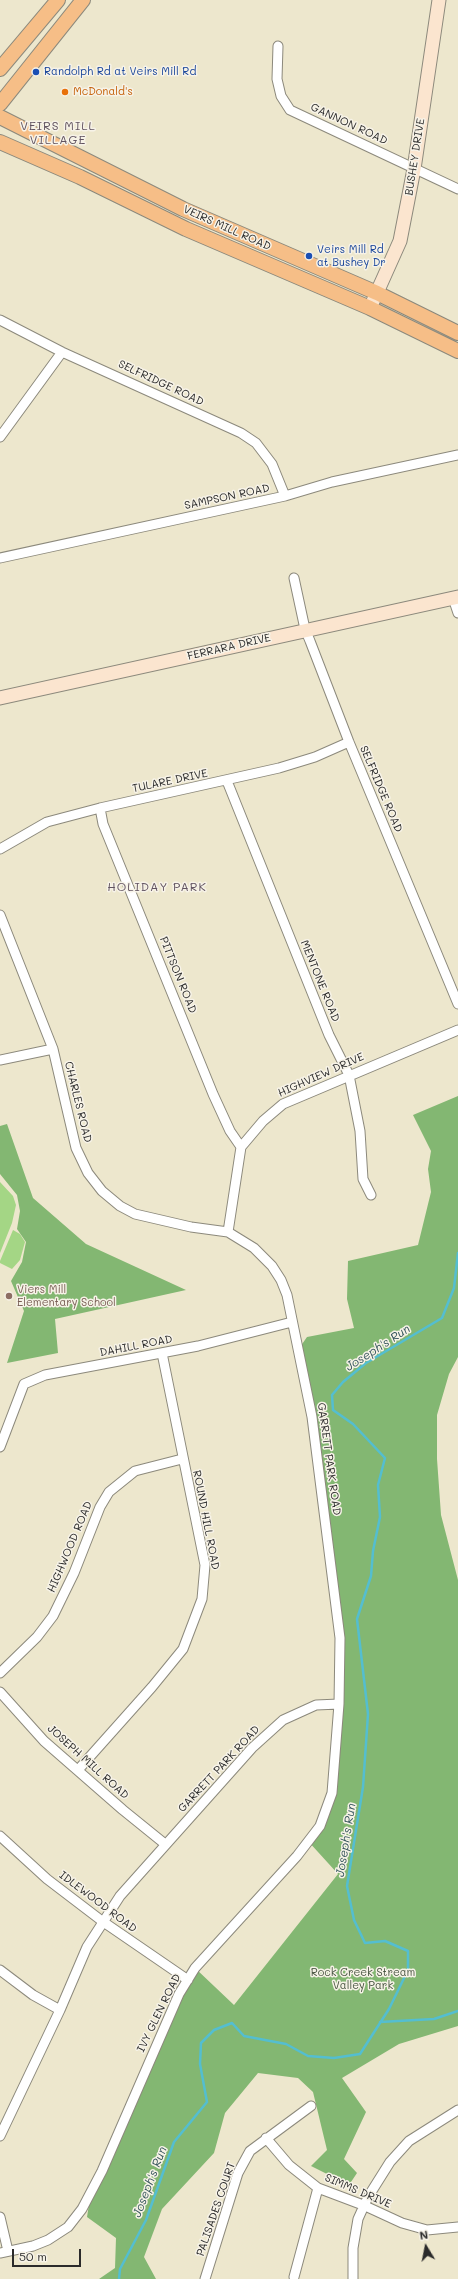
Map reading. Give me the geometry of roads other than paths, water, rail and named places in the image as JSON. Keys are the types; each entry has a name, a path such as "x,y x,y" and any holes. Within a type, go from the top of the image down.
{"main road":[{"path":"0,69 58,0"},
{"path":"0,104 83,0"},
{"name":"VEIRS MILL ROAD","path":"0,117 183,209 377,293 458,332"},
{"name":"VEIRS MILL ROAD","path":"0,142 80,177 186,229 370,308 458,351"}],"street":[{"name":"BUSHEY DRIVE","path":"370,308 400,241 414,169 439,0"},
{"name":"GANNON ROAD","path":"278,46 277,79 282,96 290,110 458,189"},
{"name":"SELFRIDGE ROAD","path":"0,320 62,352 241,433 256,443 272,464 285,496"},
{"path":"0,437 62,352"},
{"name":"SAMPSON ROAD","path":"0,558 285,496 332,482 458,456"},
{"name":"SELFRIDGE ROAD","path":"294,578 305,629 349,742 458,1004"},
{"path":"455,598 458,613"},
{"name":"FERRARA DRIVE","path":"0,698 305,629 455,598"},
{"name":"TULARE DRIVE","path":"0,849 47,822 100,808 227,781 315,757 349,742"},
{"name":"MENTONE ROAD","path":"227,781 329,1035 349,1075 360,1131 363,1179 371,1195"},
{"name":"PITTSON ROAD","path":"100,808 103,824 213,1094 230,1131 241,1147"},
{"name":"CHARLES ROAD","path":"0,915 53,1049 76,1148 88,1173 102,1191 120,1206 135,1214 191,1227 228,1232 254,1248 272,1266 287,1295 292,1322"},
{"name":"HIGHVIEW DRIVE","path":"241,1147 263,1121 283,1104 458,1030"},
{"path":"0,1060 53,1049"},
{"path":"228,1232 241,1147"},
{"name":"DAHILL ROAD","path":"0,1447 24,1384 45,1375 162,1353 292,1322"},
{"name":"GARRETT PARK ROAD","path":"0,2136 60,2010 87,1947 102,1921 120,1896 252,1748 283,1720 316,1706 339,1704 340,1638 331,1559 312,1417 292,1322"},
{"name":"ROUND HILL ROAD","path":"78,1770 184,1649 194,1625 202,1599 204,1565 162,1353"},
{"name":"HIGHWOOD ROAD","path":"0,1673 37,1637 53,1616 74,1573 100,1507 109,1492 135,1471 182,1458"},
{"name":"JOSEPH MILL ROAD","path":"0,1692 44,1741 165,1844"},
{"name":"IVY GLEN ROAD","path":"4,2252 33,2246 48,2240 68,2227 82,2209 102,2171 179,1994 195,1968 297,1856 320,1826 332,1793 339,1704"},
{"name":"IDLEWOOD ROAD","path":"0,1836 48,1879 102,1921 188,1980"},
{"path":"0,1970 33,1995 60,2010"},
{"name":"PALISADES COURT","path":"205,2279 238,2173 250,2151 311,2106"},
{"path":"353,2279 353,2248 363,2205 390,2162 409,2141 458,2110"},
{"name":"SIMMS DRIVE","path":"266,2138 289,2165 318,2188 363,2205 402,2223 427,2230 458,2227"},
{"path":"294,2276 318,2188"},
{"path":"0,2217 4,2252"}],"waterway":[{"name":"Joseph's Run","path":"119,2279 120,2269 146,2220 174,2142 207,2102 200,2064 201,2043 214,2030 232,2023 244,2036 286,2044 308,2056 334,2058 360,2054 389,2009 408,1970 408,1951 385,1941 365,1943 354,1920 347,1886 363,1787 368,1714 357,1619 371,1576 373,1551 380,1517 378,1485 385,1458 353,1424 333,1410 332,1395 343,1382 366,1363 442,1318 454,1288 458,1253"},
{"path":"380,2022 434,2019 458,2011"}],"place":[{"name":"Randolph Rd at Veirs Mill Rd","path":"36,72"},
{"name":"McDonald's","path":"65,92"},
{"name":"Veirs Mill Rd at Bushey Dr","path":"309,256"},
{"name":"Viers Mill Elementary School","path":"9,1296"}],"district":[{"name":"VEIRS MILL VILLAGE","path":"58,133"},
{"name":"HOLIDAY PARK","path":"157,887"}],"park label":[{"name":"Rock Creek Stream Valley Park","path":"363,1979"}]}
